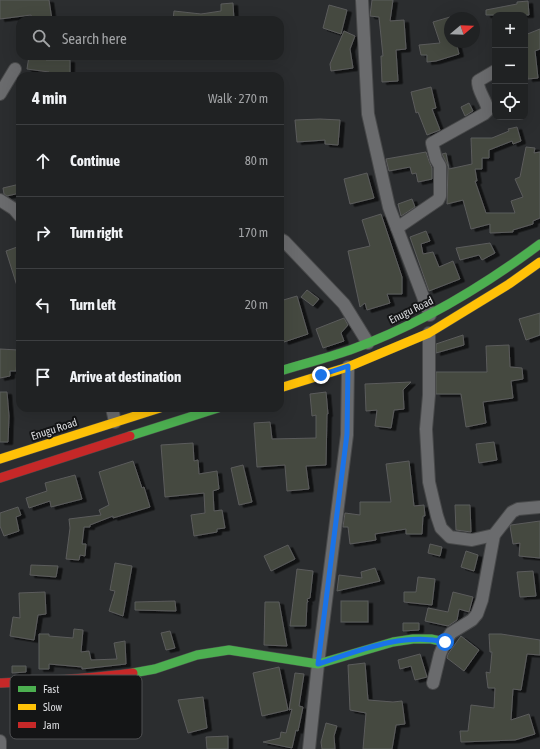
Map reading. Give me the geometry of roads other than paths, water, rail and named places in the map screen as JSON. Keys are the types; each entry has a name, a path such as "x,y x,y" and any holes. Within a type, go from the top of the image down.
{"main road":[{"name":"Enugu Road","path":"284,370 368,343 430,315 478,288 540,244"},
{"path":"284,387 348,366 429,332 510,284 540,262"},
{"name":"Enugu Road","path":"0,459 147,412"},
{"path":"0,478 206,412"},
{"path":"117,675 155,669 197,655 229,650 318,664 393,642 413,639 431,639 445,642"},
{"path":"0,683 10,683"}],"street":[{"path":"362,0 368,114 389,207 430,315"},
{"path":"0,94 15,69"},
{"path":"397,228 438,200 440,196 440,166 436,159 432,143 484,114 488,110 487,103 477,84 478,80 492,73"},
{"path":"0,200 16,211"},
{"path":"284,241 344,304 368,343"},
{"path":"429,332 429,395 426,429 429,482 437,516 441,528 450,537 472,540 494,535"},
{"path":"309,749 318,664 347,434 348,366"},
{"path":"113,412 115,422"},
{"path":"433,682 440,654 445,642 451,633 472,620 477,614 482,600 494,535 512,512 518,509 540,507"},
{"path":"0,741 0,749"}]}
